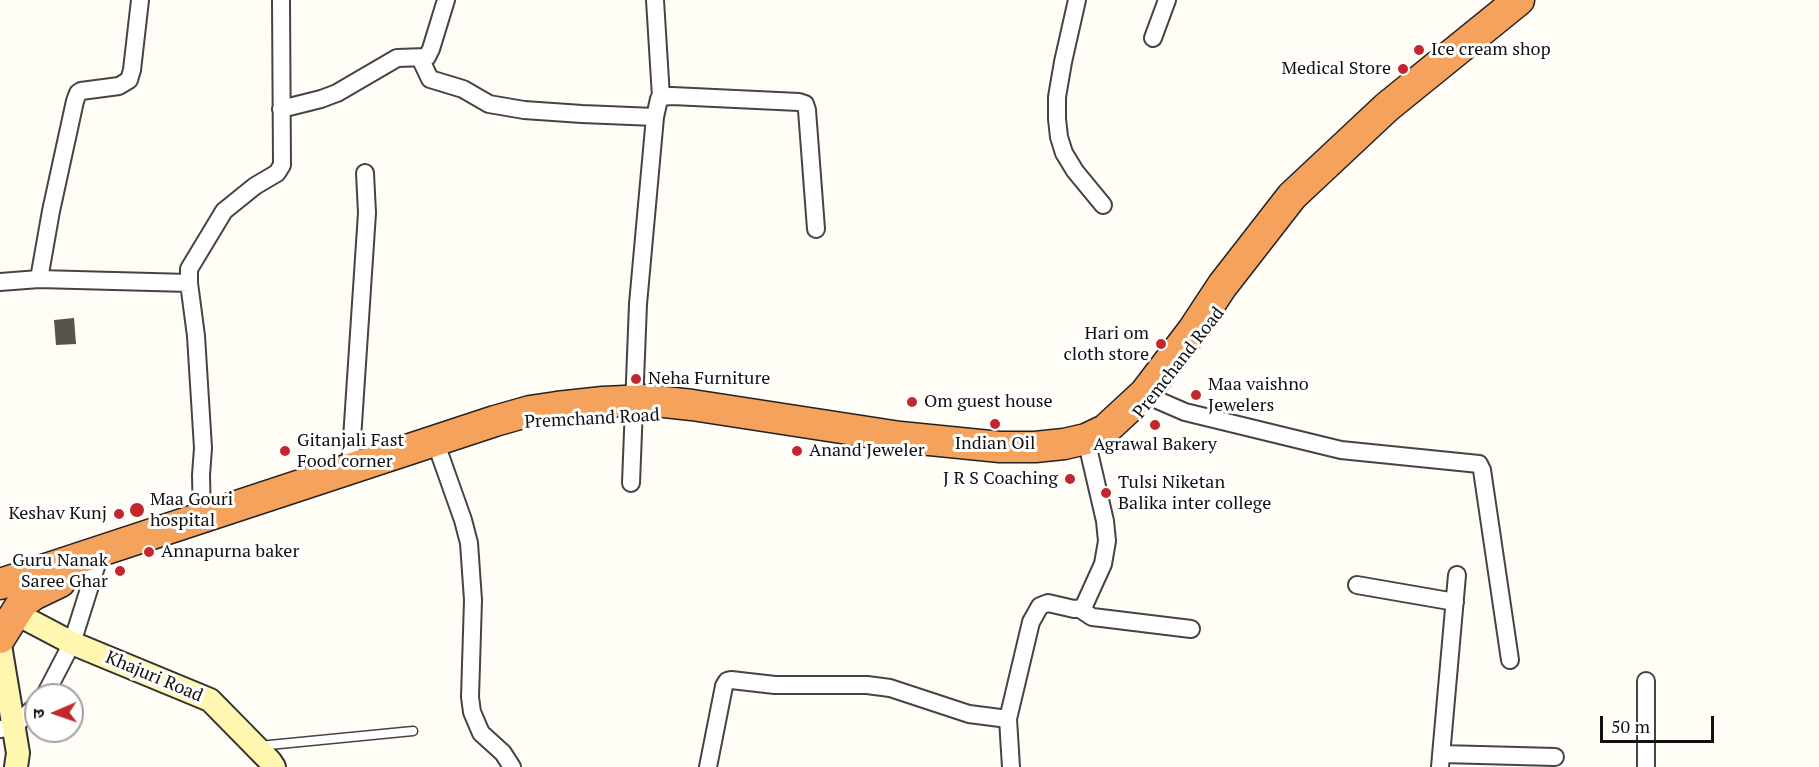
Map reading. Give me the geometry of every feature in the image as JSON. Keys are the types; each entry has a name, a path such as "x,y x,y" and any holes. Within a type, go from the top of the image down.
{"highway":[{"name":"Premchand Road","path":"1088,445 1144,393 1222,286 1292,196 1379,114 1505,9 1536,0"},
{"name":"Premchand Road","path":"0,584 530,411 603,402 635,408 646,400 900,437 1000,447 1088,445 1111,441 1128,428 1155,399 1254,264 1294,216 1392,116 1505,9"},
{"path":"7,626 22,603 34,594 60,582 72,561"}],"street":[{"path":"39,279 75,101 81,91 119,86 129,80 140,0"},
{"path":"201,518 203,448 189,269 224,211 281,170 281,0"},
{"path":"281,109 337,93 398,58 427,57 446,0"},
{"path":"631,483 638,304 655,117 657,103 661,97 655,0"},
{"path":"1077,0 1057,97 1059,137 1064,153 1075,171 1103,205"},
{"path":"1153,38 1167,0"},
{"path":"420,58 430,79 463,89 489,104 524,110 655,117"},
{"path":"661,97 805,104 816,229"},
{"path":"350,469 367,213 365,173"},
{"path":"0,282 39,279 189,283"},
{"path":"1155,399 1185,412 1341,450 1479,464 1482,470 1510,660"},
{"path":"435,441 469,543 473,600 471,712 481,733 503,753 512,767"},
{"path":"1080,609 1086,605 1103,564 1107,541 1101,501 1088,445"},
{"path":"51,683 72,643 101,551"},
{"path":"1457,575 1441,760 1555,757"},
{"path":"1357,585 1455,602"},
{"path":"1011,767 1008,719 1031,622 1040,606 1048,603 1080,609 1092,616 1191,629"},
{"name":"Khajuri Road","path":"7,626 72,643 210,700 274,767"},
{"path":"0,645 7,728 18,753 16,767"},
{"path":"708,767 724,686 727,681 775,685 867,685 890,688 969,714 1008,719"},
{"path":"1646,681 1646,767"},
{"path":"7,728 24,715"}],"lane":[{"path":"256,746 413,731"}],"building":[{"path":"74,318 76,344 56,345 54,320"}],"place":[{"name":"Ice cream shop","path":"1419,50"},
{"name":"Medical Store","path":"1403,69"},
{"name":"Hari om cloth store","path":"1161,344"},
{"name":"Neha Furniture","path":"636,379"},
{"name":"Maa vaishno Jewelers","path":"1196,395"},
{"name":"Om guest house","path":"912,402"},
{"name":"Indian Oil","path":"995,424"},
{"name":"Agrawal Bakery","path":"1155,425"},
{"name":"Gitanjali Fast Food corner","path":"285,451"},
{"name":"Anand Jeweler","path":"797,451"},
{"name":"J R S Coaching","path":"1070,479"},
{"name":"Tulsi Niketan Balika inter college","path":"1106,493"},
{"name":"Maa Gouri hospital","path":"137,510"},
{"name":"Keshav Kunj","path":"119,514"},
{"name":"Annapurna baker","path":"149,552"},
{"name":"Guru Nanak Saree Ghar","path":"120,571"}]}
